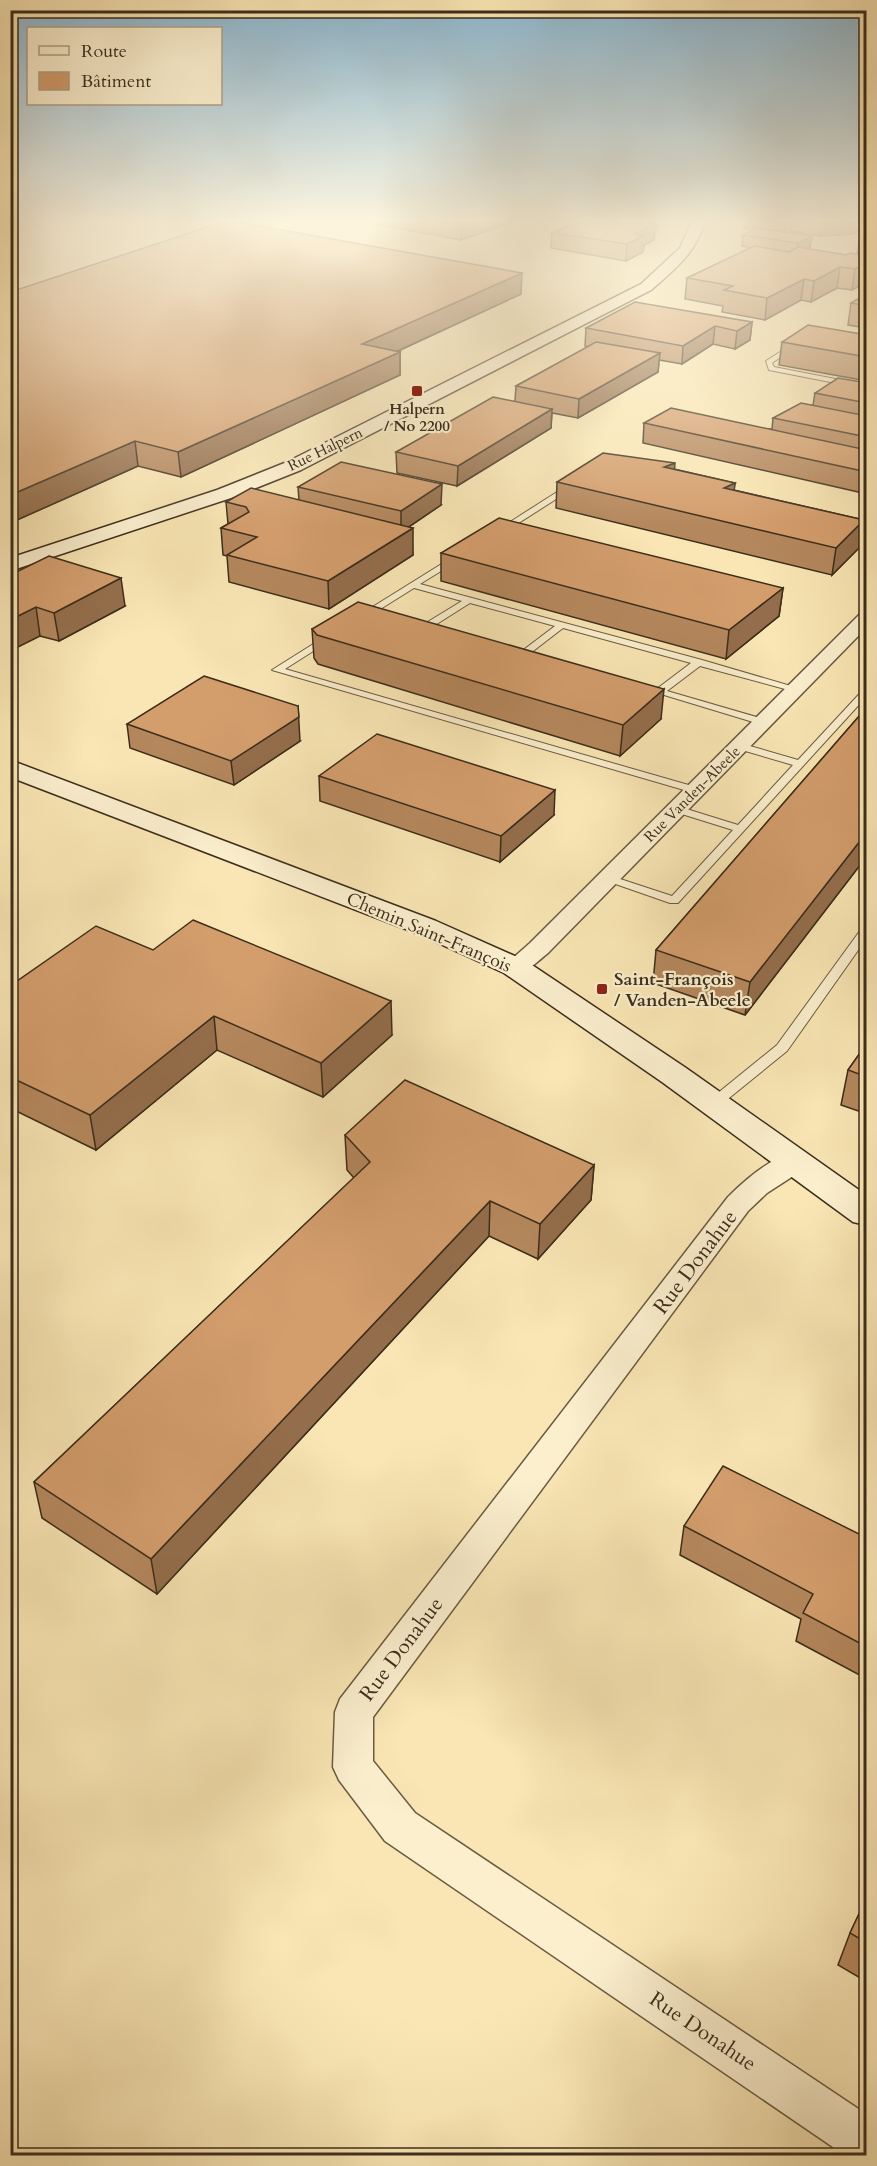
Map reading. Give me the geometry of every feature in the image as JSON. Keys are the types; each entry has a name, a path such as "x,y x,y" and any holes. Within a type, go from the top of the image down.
{"street":[{"name":"Rue Halpern","path":"10,565 224,494 294,466 572,324"},
{"name":"Rue Vanden-Abeele","path":"514,967 539,948 867,618"},
{"name":"Chemin Saint-François","path":"10,768 426,927 514,967 867,1213"},
{"name":"Rue Donahue","path":"794,1162 757,1186 738,1204 354,1712 353,1767 400,1827 867,2141"}],"lane":[{"path":"801,340 768,362 771,369 867,387"},
{"path":"494,534 575,484"},
{"path":"355,621 464,553"},
{"path":"414,585 796,688"},
{"path":"429,625 469,600"},
{"path":"374,609 385,612"},
{"path":"418,622 439,628"},
{"path":"525,653 562,625"},
{"path":"335,633 277,670 695,790"},
{"path":"514,650 536,656"},
{"path":"659,692 699,662"},
{"path":"637,686 763,722"},
{"path":"608,878 674,901 867,692"},
{"path":"739,746 800,764"},
{"path":"676,809 740,829"},
{"path":"713,1104 782,1048 867,931"}],"building":[{"path":"10,324 407,324 362,344 400,352 178,452 135,441 10,494"},
{"path":"593,324 749,324 737,331 715,326 683,346 586,328"},
{"path":"808,325 867,335 867,357 782,342"},
{"path":"596,342 660,353 579,399 516,386"},
{"path":"838,378 867,383 867,403 815,393"},
{"path":"493,397 552,409 458,466 396,452"},
{"path":"801,403 867,416 867,437 773,418"},
{"path":"671,408 867,450 867,472 644,423"},
{"path":"603,453 675,463 664,467 735,483 724,488 864,520 836,548 557,482"},
{"path":"341,462 442,484 401,511 298,487"},
{"path":"251,488 413,528 328,581 227,555 257,537 221,528 249,512 246,507 226,502"},
{"path":"499,518 783,588 729,630 441,553"},
{"path":"49,556 121,578 54,613 36,607 10,620 10,575"},
{"path":"358,602 664,689 623,725 317,635 312,629"},
{"path":"204,676 298,706 299,717 231,761 127,724"},
{"path":"867,707 867,832 750,982 656,950"},
{"path":"377,734 555,790 501,836 319,776"},
{"path":"193,920 391,1001 321,1063 214,1016 90,1115 10,1077 10,986 96,926 153,950"},
{"path":"867,1043 867,1077 848,1070"},
{"path":"405,1080 594,1165 540,1224 490,1201 151,1559 34,1482 370,1162 345,1135"},
{"path":"723,1466 867,1538 867,1647 803,1613 813,1594 684,1526"},
{"path":"867,1897 867,1943 850,1933"}],"place":[{"name":"Halpern / No 2200","path":"417,391"},
{"name":"Saint-François / Vanden-Abeele","path":"602,989"}]}
